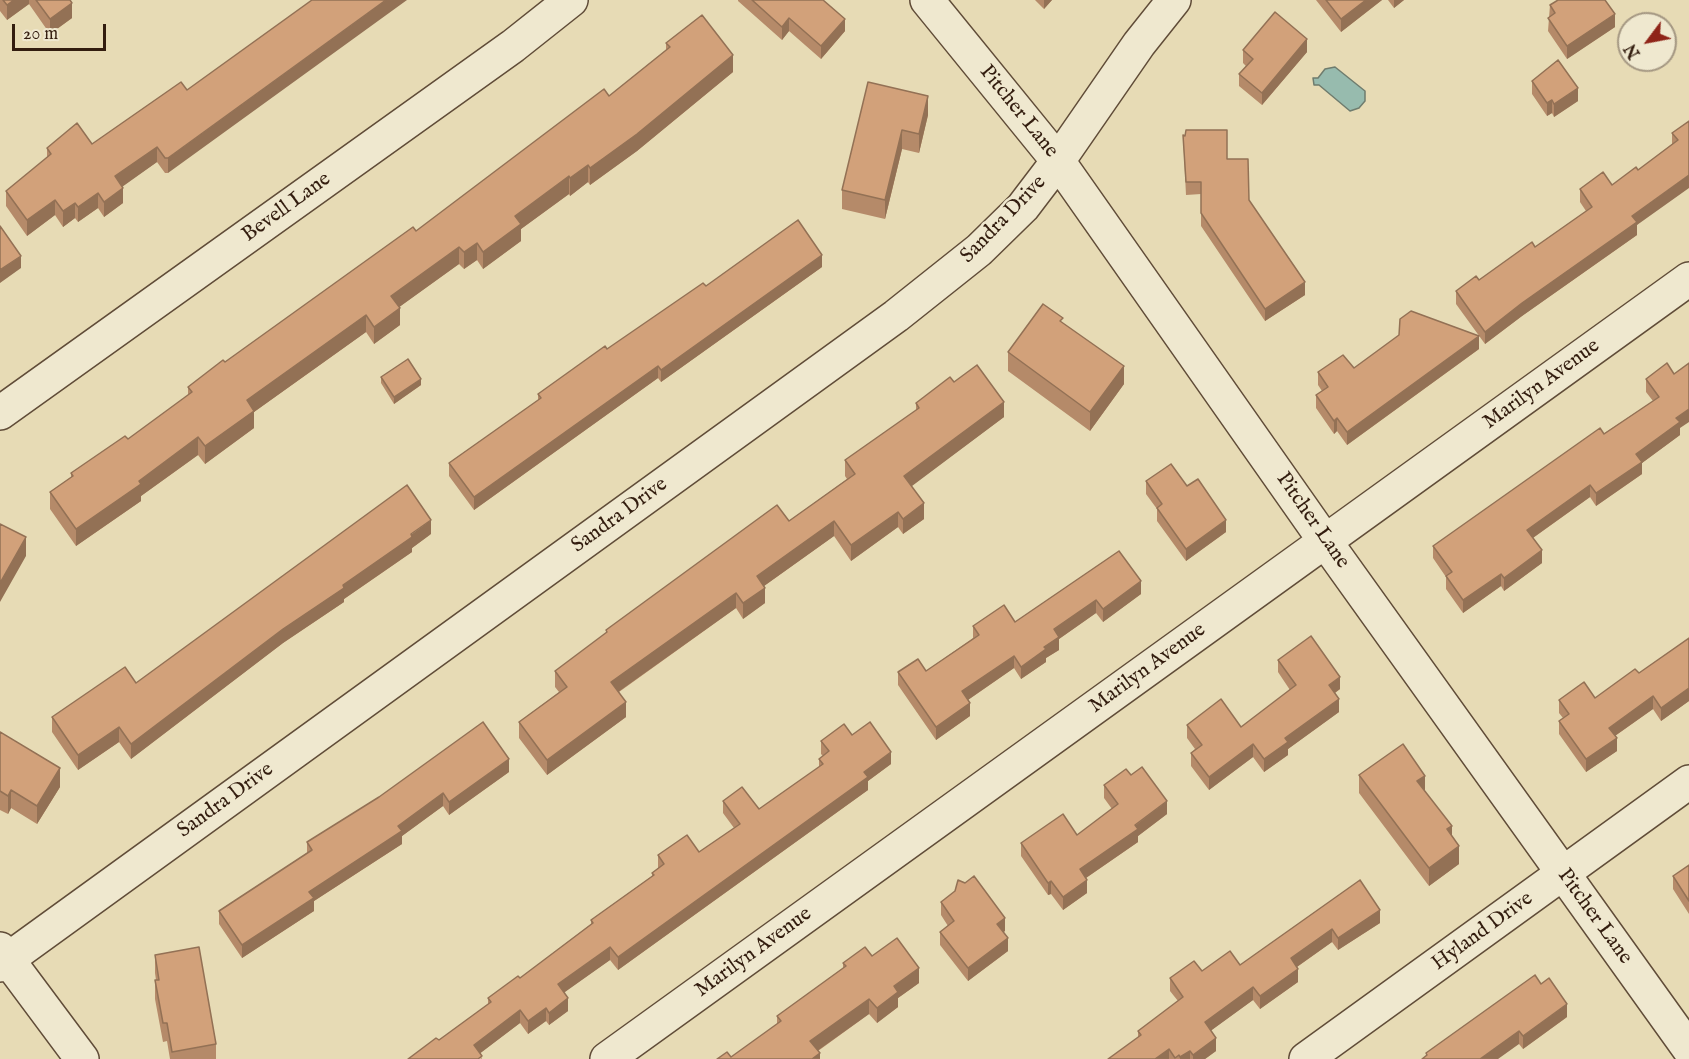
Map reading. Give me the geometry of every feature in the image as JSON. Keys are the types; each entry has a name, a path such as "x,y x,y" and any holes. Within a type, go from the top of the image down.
{"street":[{"name":"Bevell Lane","path":"0,413 513,46 571,0"},
{"name":"Pitcher Lane","path":"927,0 1058,161 1325,541 1689,1049"},
{"name":"Sandra Drive","path":"3,958 896,316 979,250 1023,207 1058,161 1139,44 1174,0"},
{"name":"Marilyn Avenue","path":"607,1059 1689,279"},
{"name":"Hyland Drive","path":"1306,1059 1689,783"},
{"path":"3,958 82,1059"}],"water":[{"path":"1335,67 1365,91 1365,101 1359,108 1350,111 1319,85 1314,85 1313,78 1318,78 1325,69"}],"building":[{"path":"3,0 14,0 7,5"},
{"path":"36,0 70,0 72,3 50,19"},
{"path":"312,0 386,0 168,158 165,158 157,147 115,176 123,188 104,202 98,193 78,207 75,203 63,211 55,200 27,220 6,191 51,154 47,148 77,123 92,144 181,82 187,90"},
{"path":"752,0 823,0 845,19 821,46 789,18 782,27"},
{"path":"1326,0 1366,0 1341,19"},
{"path":"1558,0 1605,0 1615,14 1567,46 1548,18 1555,13 1550,5"},
{"path":"1275,12 1307,39 1262,93 1239,74 1253,59 1243,50"},
{"path":"702,15 733,55 637,134 590,168 588,165 570,178 569,176 515,216 521,224 483,252 477,243 464,252 459,247 391,296 400,308 374,327 366,315 247,400 254,411 205,446 198,437 139,481 141,484 76,529 50,492 73,476 71,473 125,436 128,439 192,392 188,387 223,360 225,362 413,227 416,231 604,89 609,96 670,47 666,43"},
{"path":"1558,60 1578,88 1554,104 1552,100 1547,103 1532,81"},
{"path":"868,82 928,96 919,134 902,130 885,200 842,190"},
{"path":"1689,121 1689,175 1632,216 1637,222 1522,303 1485,332 1456,291 1476,276 1479,280 1532,242 1535,247 1592,207 1580,189 1603,172 1612,185 1636,167 1638,170 1678,140 1672,133"},
{"path":"1186,130 1227,130 1227,159 1248,159 1249,200 1305,282 1265,309 1201,213 1201,182 1186,182 1183,135 1185,136"},
{"path":"798,220 822,255 661,370 658,366 474,497 449,463 541,398 538,394 605,346 607,349 703,283 706,286"},
{"path":"0,226 21,256 0,270"},
{"path":"1043,304 1063,318 1060,321 1124,366 1090,412 1008,352"},
{"path":"1411,311 1479,336 1347,432 1337,418 1334,421 1316,395 1328,387 1318,372 1343,355 1354,368 1399,335 1400,319"},
{"path":"408,359 421,379 394,397 381,377"},
{"path":"1667,363 1674,374 1689,363 1689,409 1676,418 1680,422 1636,454 1642,462 1596,493 1590,485 1527,530 1542,550 1504,578 1501,574 1463,600 1446,576 1452,572 1433,546 1600,428 1604,434 1659,397 1646,379"},
{"path":"977,365 1004,402 904,476 924,503 903,519 898,512 851,545 834,521 757,576 765,588 743,603 736,593 611,682 626,702 547,760 519,722 567,687 555,671 607,632 606,630 777,505 789,521 855,474 845,460 919,408 916,403 950,377 954,382"},
{"path":"1171,464 1187,486 1198,479 1226,520 1186,549 1157,508 1162,504 1146,481"},
{"path":"407,485 431,520 411,534 412,537 343,585 344,588 283,629 131,744 119,727 78,755 52,717 125,667 136,683"},
{"path":"0,524 26,537 0,583"},
{"path":"1119,551 1141,581 1103,609 1096,600 1054,629 1059,637 1021,667 1014,656 962,691 970,703 936,727 898,672 918,659 926,671 979,635 973,626 1004,605 1015,622"},
{"path":"1311,636 1340,677 1329,685 1339,699 1285,738 1288,742 1264,759 1253,744 1209,777 1191,753 1202,745 1187,725 1221,699 1241,727 1296,685 1278,660"},
{"path":"1689,638 1689,688 1661,708 1653,696 1609,728 1617,738 1586,759 1559,721 1569,714 1559,700 1584,682 1595,698 1635,669 1639,673"},
{"path":"483,722 509,759 449,802 443,793 398,826 402,831 309,892 314,898 242,945 219,911 312,850 307,842 379,797"},
{"path":"870,722 891,752 864,772 868,777 618,957 610,947 558,984 568,998 549,1013 546,1008 528,1021 520,1010 474,1045 482,1056 478,1059 408,1059 436,1038 439,1040 491,1002 488,998 518,976 520,978 593,923 591,920 654,875 652,873 664,864 658,855 687,835 699,852 740,824 723,801 742,787 759,809 823,764 819,759 829,751 821,741 844,724 852,735"},
{"path":"0,732 60,768 37,806 11,790 8,796 0,791"},
{"path":"1403,744 1425,776 1417,781 1452,826 1447,829 1459,846 1429,868 1359,775"},
{"path":"1142,767 1167,801 1135,825 1138,829 1080,869 1087,880 1063,897 1051,881 1048,883 1021,843 1063,814 1077,835 1118,804 1104,785 1126,769 1131,775"},
{"path":"1689,865 1689,901 1673,876"},
{"path":"974,876 1005,918 997,924 1008,938 968,968 940,932 954,921 941,902 955,891 958,880 965,883"},
{"path":"1360,880 1380,910 1338,938 1332,929 1291,958 1298,969 1260,996 1253,987 1205,1022 1216,1038 1193,1055 1190,1051 1175,1058 1169,1049 1155,1059 1108,1059 1141,1035 1138,1031 1183,997 1170,978 1194,961 1202,971 1230,951 1240,965"},
{"path":"897,938 919,968 894,986 898,992 877,1008 869,999 810,1041 820,1053 812,1059 717,1059 727,1052 731,1057 781,1021 777,1016 846,966 843,963 865,947 872,956"},
{"path":"199,947 216,1044 172,1052 167,1023 163,1023 155,980 159,980 155,955"},
{"path":"1535,975 1541,984 1549,978 1567,1004 1523,1036 1519,1031 1480,1059 1422,1059 1427,1055 1426,1053"}]}
